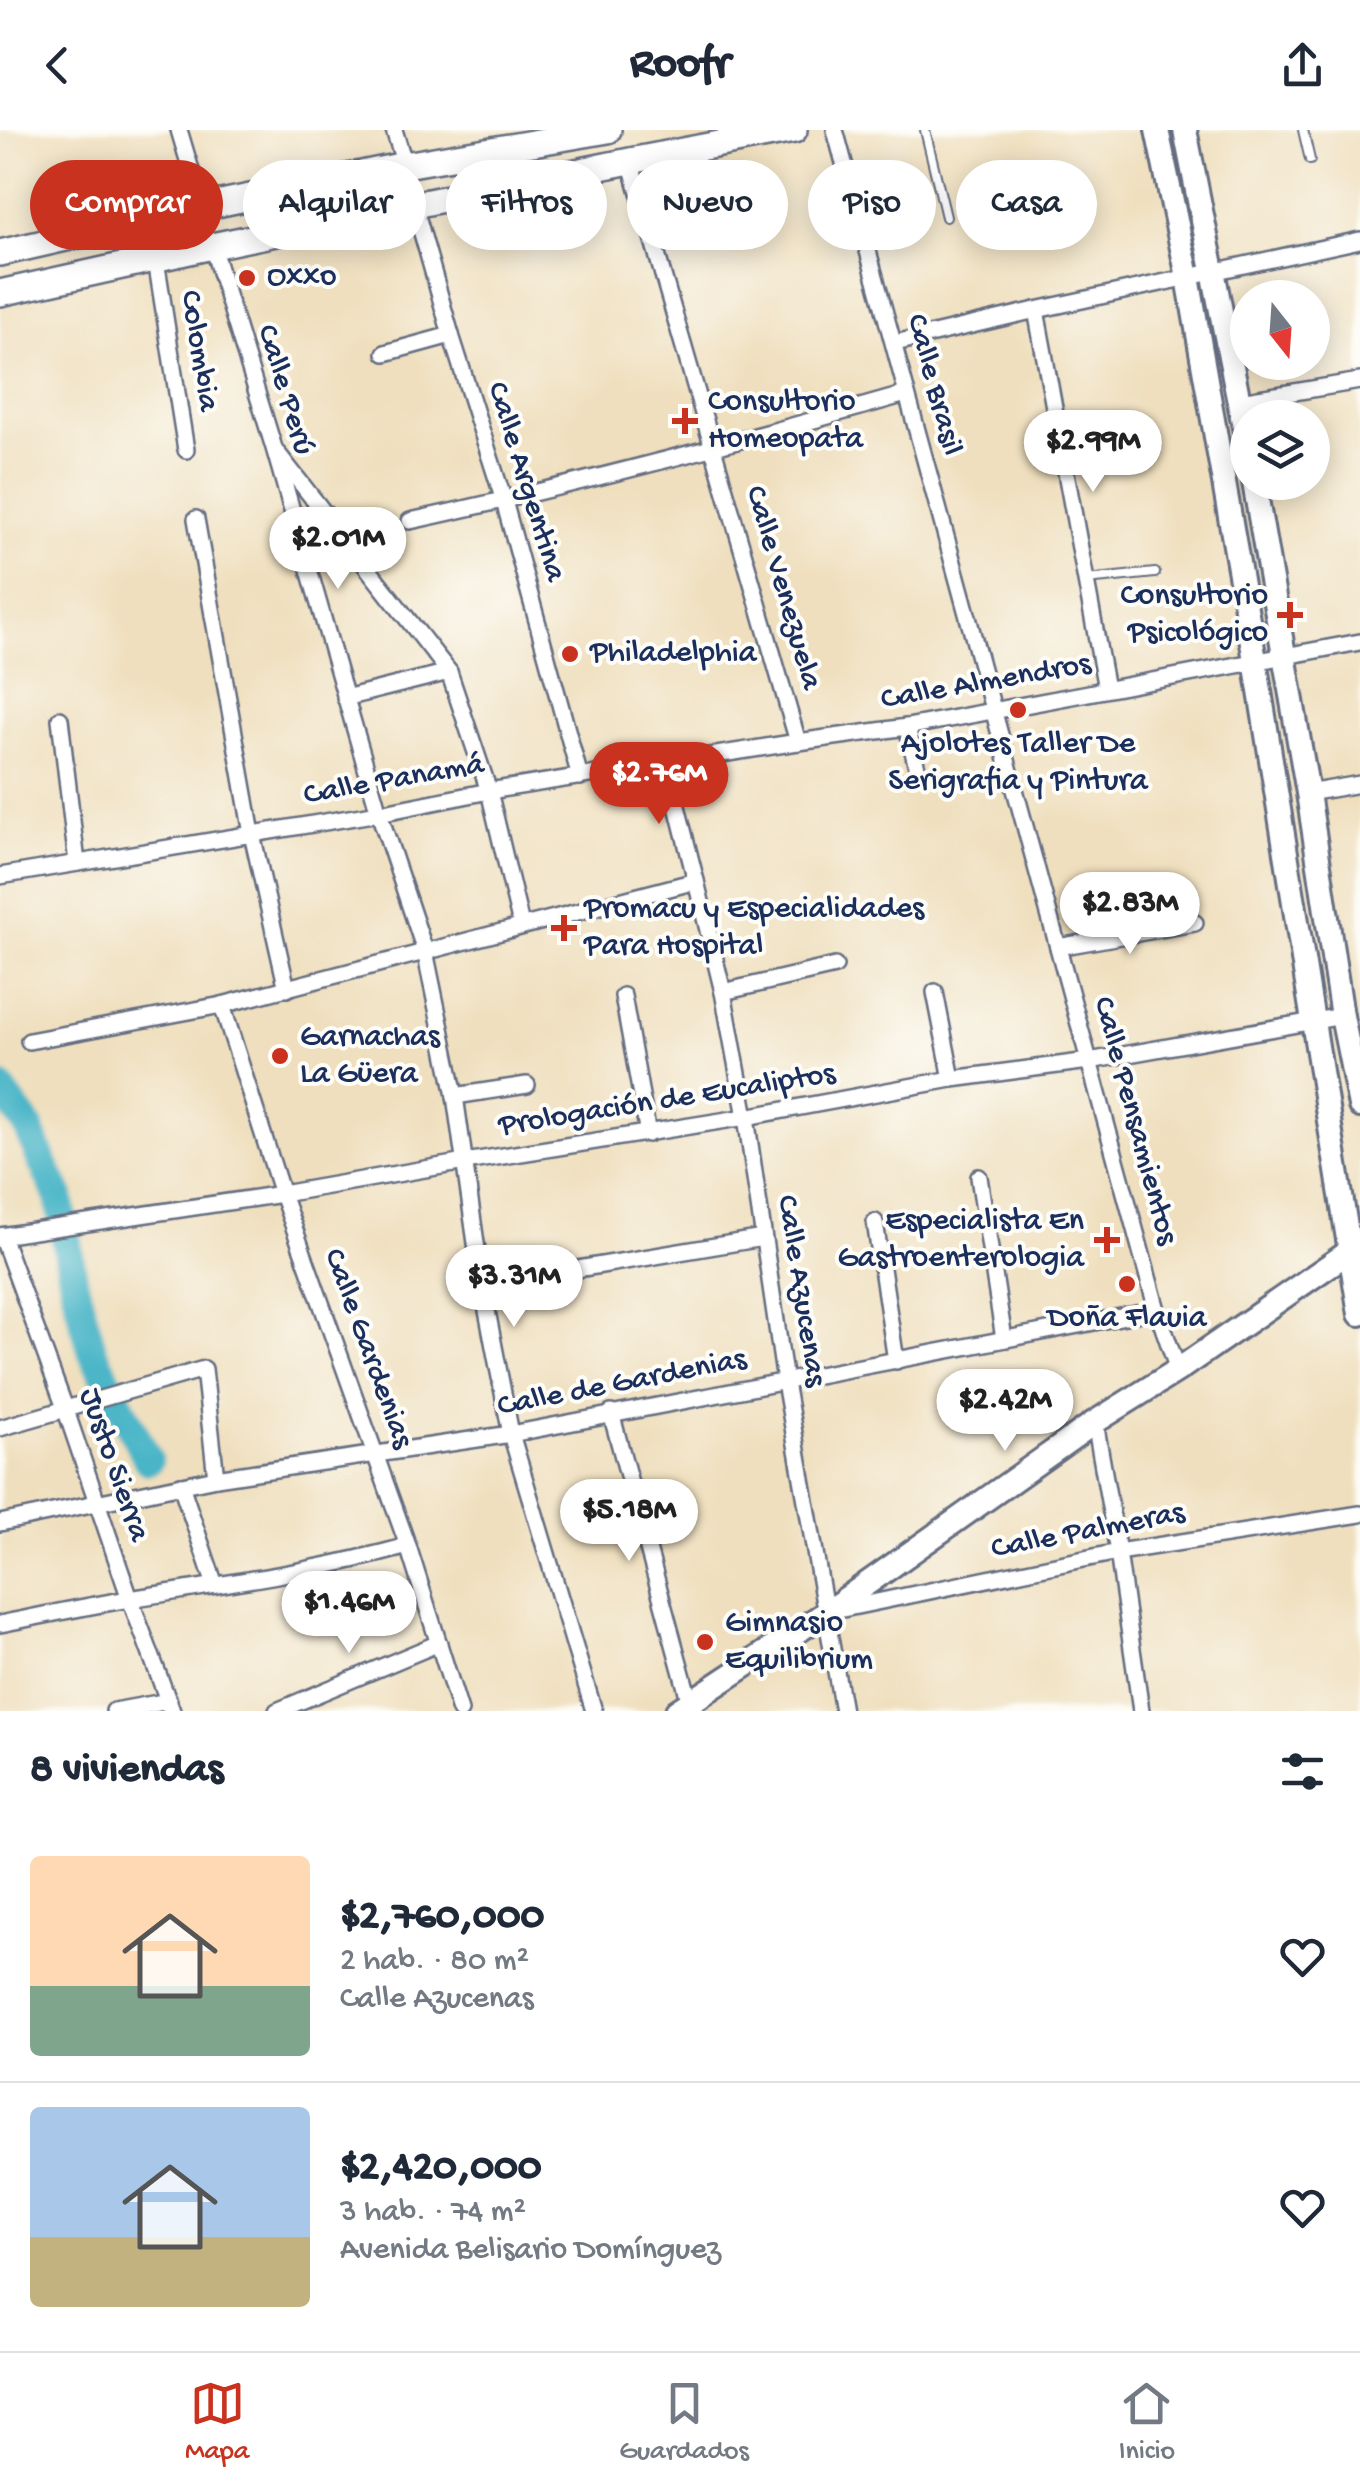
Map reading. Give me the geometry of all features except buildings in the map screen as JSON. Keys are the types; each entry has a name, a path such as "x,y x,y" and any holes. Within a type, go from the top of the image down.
{"main road":[{"path":"426,161 608,130"},
{"path":"635,160 794,130"},
{"path":"426,203 627,162"},
{"path":"0,253 30,246"},
{"path":"0,293 196,250"}],"street":[{"path":"180,130 189,160"},
{"path":"394,130 403,160"},
{"name":"Calle Brasil","path":"836,130 993,711"},
{"path":"1157,130 1188,277 1312,1023 1355,1249 1360,1314"},
{"path":"1185,130 1240,400"},
{"path":"895,344 1360,240"},
{"name":"Calle Argentina","path":"426,247 504,501 580,777"},
{"name":"Calle Perú","path":"213,250 379,813 425,951 455,1096 482,1285 510,1434 594,1711"},
{"name":"Calle Venezuela","path":"656,250 798,742"},
{"name":"Colombia","path":"156,260 186,450"},
{"path":"1036,310 1106,688"},
{"path":"384,353 451,336"},
{"path":"1251,400 1360,381"},
{"path":"410,521 713,449 906,394"},
{"path":"274,448 450,672 489,791 522,926"},
{"path":"1257,500 1342,1016 1360,1103"},
{"path":"196,519 252,834 287,989"},
{"name":"Calle Almendros","path":"798,742 993,711 1360,642"},
{"path":"345,698 450,672"},
{"name":"Calle Pensamientos","path":"993,711 1156,1310 1178,1370"},
{"path":"60,720 77,863"},
{"path":"907,726 918,772"},
{"name":"Calle Panamá","path":"0,876 798,742"},
{"name":"Calle Azucenas","path":"666,763 723,992 746,1117 785,1382 844,1711"},
{"path":"1308,793 1360,784"},
{"path":"29,1041 222,1006 696,881"},
{"path":"1058,946 1195,924"},
{"path":"723,992 835,966"},
{"path":"935,992 952,1079"},
{"path":"623,996 648,1134"},
{"name":"Calle Gardenias","path":"222,1006 282,1194 408,1546 460,1711"},
{"name":"Prologación de Eucaliptos","path":"1,1236 648,1134 952,1079 1089,1061 1342,1016"},
{"path":"455,1096 526,1085"},
{"path":"979,1177 1004,1339"},
{"path":"874,1222 896,1360"},
{"name":"Justo Sierra","path":"1,1236 171,1706"},
{"path":"482,1285 764,1238"},
{"path":"612,1414 683,1707 827,1612 1095,1422 1355,1249"},
{"name":"Calle de Gardenias","path":"0,1523 216,1478 510,1434 1156,1310"},
{"path":"0,1428 204,1369 216,1478"},
{"path":"1095,1422 1141,1711"},
{"path":"181,1485 216,1586"},
{"name":"Calle Palmeras","path":"827,1612 1118,1552 1360,1514"},
{"path":"0,1624 344,1564 408,1546"},
{"path":"277,1711 439,1644"},
{"path":"114,1711 171,1706"}],"lane":[{"path":"925,130 946,217"},
{"path":"1304,130 1310,160"},
{"path":"1086,580 1155,573"}],"waterway":[{"path":"0,1088 28,1126 59,1197 74,1284 93,1353 148,1460"}],"place":[{"name":"Oxxo","path":"247,278"},
{"name":"Consultorio Homeopata","path":"685,421"},
{"name":"Consultorio Psicológico","path":"1290,615"},
{"name":"Philadelphia","path":"570,654"},
{"name":"Ajolotes Taller De Serigrafia y Pintura","path":"1018,710"},
{"name":"Promacu y Especialidades Para Hospital","path":"564,928"},
{"name":"Garnachas La Güera","path":"280,1056"},
{"name":"Especialista En Gastroenterologia","path":"1107,1240"},
{"name":"Doña Flauia","path":"1127,1284"},
{"name":"Gimnasio Equilibrium","path":"705,1642"}]}
